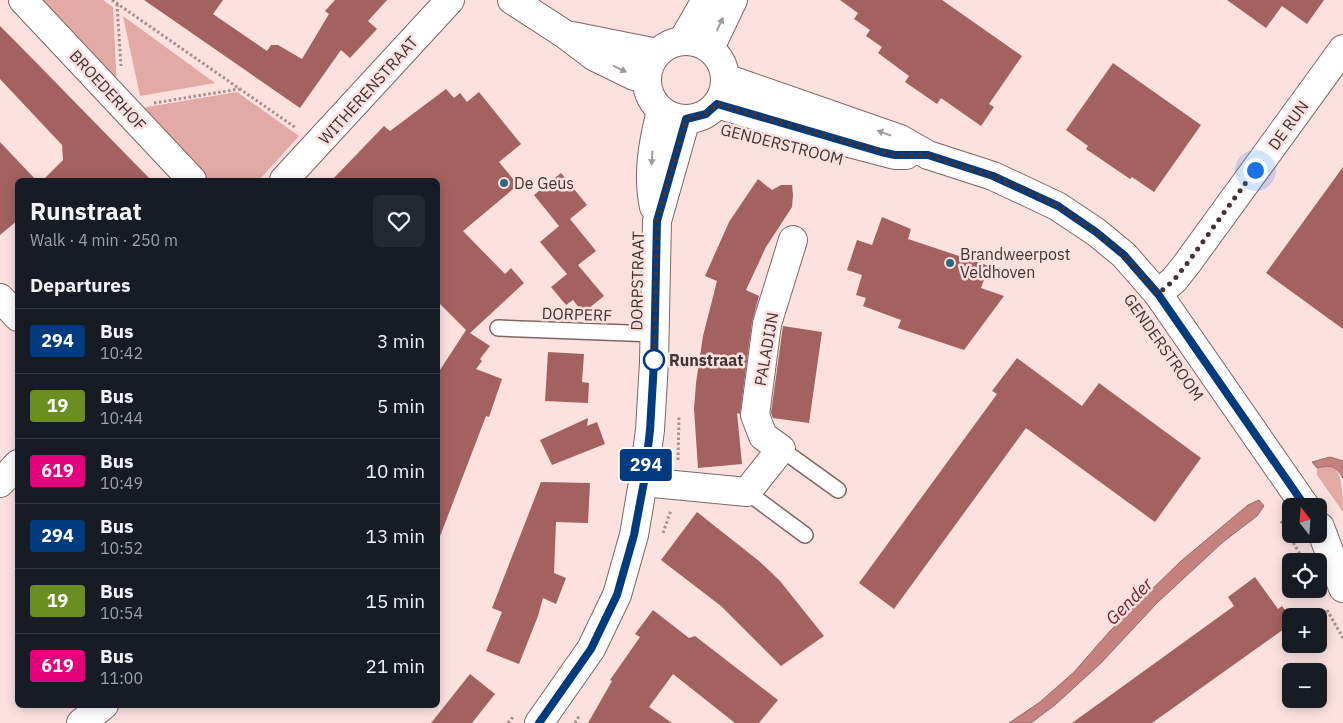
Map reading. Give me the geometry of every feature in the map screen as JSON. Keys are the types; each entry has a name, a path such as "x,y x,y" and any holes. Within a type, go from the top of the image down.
{"street":[{"name":"BROEDERHOF","path":"23,0 190,178"},
{"name":"WITHERENSTRAAT","path":"286,178 450,0"},
{"path":"512,0 566,35 595,57 634,76 647,78"},
{"path":"683,40 706,0"},
{"path":"710,48 733,0"},
{"path":"566,35 657,53"},
{"path":"693,41 710,48 721,61 726,78 723,93 717,104 706,114 673,115 649,93 647,78 652,61 657,53 673,42 693,41"},
{"name":"DE RUN","path":"1158,294 1174,280 1186,265 1343,48"},
{"name":"GENDERSTROOM","path":"726,78 900,139 928,155 993,176 1058,206 1096,232 1124,255 1158,294 1300,498"},
{"name":"GENDERSTROOM","path":"717,104 895,155 928,155"},
{"name":"DORPSTRAAT","path":"527,720 591,649 617,595 634,535 644,482 650,430 655,334 657,221 673,115"},
{"name":"PALADIJN","path":"781,449 762,436 756,415 767,324 793,240"},
{"path":"0,298 15,314"},
{"path":"644,482 747,492 781,449"},
{"path":"0,483 15,467"},
{"name":"GENDERSTROOM","path":"1328,533 1343,548"},
{"name":"GENDERSTROOM","path":"1321,543 1333,595"},
{"path":"81,723 100,708"}],"lane":[{"name":"DORPERF","path":"498,328 655,334"},
{"name":"PALADIJN","path":"781,449 838,490"},
{"path":"747,492 805,535"}],"path":[{"path":"112,0 319,144"},
{"path":"117,4 124,108 239,89"},
{"path":"1279,517 1299,553"},
{"path":"1333,595 1343,638"},
{"path":"508,723 527,720"}],"shaded area":[{"path":"28,0 103,0 113,7 117,90"},
{"path":"123,16 215,83 140,96"},
{"path":"237,92 299,136 261,178 205,178 139,110 147,107"},
{"path":"1330,457 1343,461 1343,478 1335,468 1326,466 1317,468 1312,462"},
{"path":"1332,465 1340,479 1343,512 1317,475 1317,468"},
{"path":"1259,500 1264,506 1257,516 1223,542 1157,603 1101,663 1055,705 1031,723 1009,723 1040,702 1074,672 1109,632 1181,561 1248,505"}],"building":[{"path":"144,0 223,0 213,14 267,51 271,45 278,45 302,59 329,14 325,11 335,0 387,0 368,21 377,29 350,58 341,50 300,108"},
{"path":"840,0 942,0 1022,56 989,104 994,107 981,126 941,98 937,104 905,82 909,76 878,53 882,47 866,36 870,30 854,19 858,13"},
{"path":"1227,0 1324,0 1307,24 1282,6 1266,28"},
{"path":"0,26 149,178 45,178 63,160 62,145 0,79"},
{"path":"1113,63 1201,125 1154,192 1132,177 1130,179 1086,149 1088,146 1066,130"},
{"path":"446,89 454,98 460,93 467,102 479,92 521,144 499,162 518,185 463,231 505,274 511,268 524,283 470,333 490,346 480,359 482,361 476,369 502,379 489,417 486,416 440,536 440,370 466,330 440,304 440,178 334,178 384,126 390,131"},
{"path":"0,142 34,178 15,178 15,222 0,235"},
{"path":"1343,167 1343,329 1266,273"},
{"path":"561,173 587,205 570,219 596,251 578,265 604,296 583,313 573,300 566,305 551,287 567,274 540,242 559,226 534,195"},
{"path":"758,179 772,190 781,185 792,185 793,195 792,207 766,247 746,290 759,296 752,322 740,414 737,413 742,464 698,468 694,409 696,383 703,336 717,281 705,276 729,222"},
{"path":"882,217 911,229 908,239 989,266 981,288 1004,296 964,350 898,328 901,320 863,306 866,298 856,295 862,275 847,270 857,240 872,245"},
{"path":"783,326 822,332 809,423 773,418 771,413"},
{"path":"548,352 584,354 582,382 589,383 588,403 545,401"},
{"path":"1017,358 1082,406 1099,383 1201,458 1155,522 1026,428 894,609 859,583 997,394 992,391"},
{"path":"588,418 587,426 597,422 605,444 552,465 540,440"},
{"path":"541,482 590,483 588,523 556,522 554,573 566,578 556,604 543,598 519,664 486,651 502,612 492,608"},
{"path":"697,512 759,561 780,581 824,636 781,666 721,606 661,560"},
{"path":"1255,577 1278,609 1282,606 1284,608 1282,630 1152,723 1072,723 1234,606 1228,597"},
{"path":"653,610 689,638 695,636 778,700 759,723 735,723 673,674 649,707 672,723 588,723 612,681 610,680 640,637 635,634"},
{"path":"470,674 495,694 472,723 431,723"}],"bus line":[{"name":"294","path":"539,723 591,649 617,595 634,535 644,482 650,430 654,362 657,221 686,119 698,118 706,114 717,104 881,152 895,155 928,155 993,176 1058,206 1096,232 1124,255 1158,294 1299,498"}],"place":[{"name":"De Geus","path":"504,183"},
{"name":"Brandweerpost Veldhoven","path":"950,263"},
{"name":"Runstraat","path":"654,360"}],"route":[{"path":"654,360 654,362 657,221 686,119 698,118 706,114 717,104 895,155 928,155 993,176 1029,191 1058,206 1096,232 1124,255 1158,294 1174,280 1186,265 1255,170"}],"water label":[{"name":"Gender","path":"1129,601"}]}
